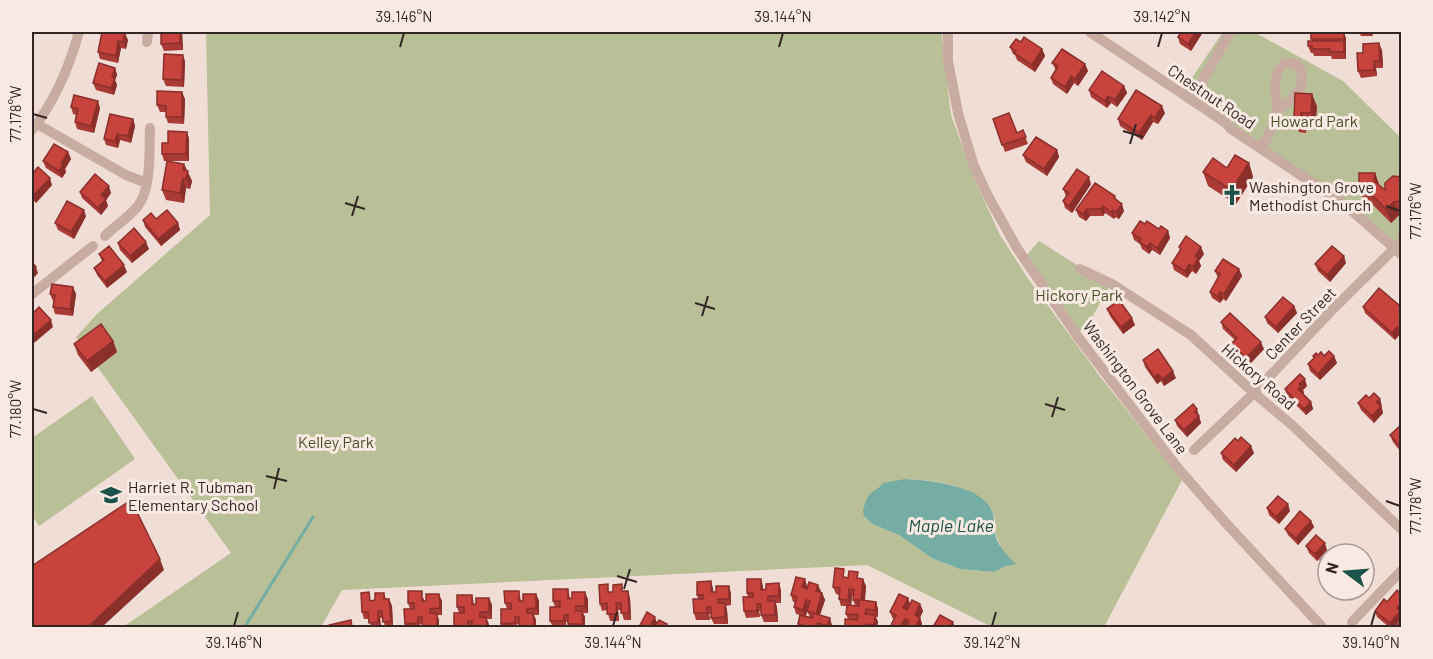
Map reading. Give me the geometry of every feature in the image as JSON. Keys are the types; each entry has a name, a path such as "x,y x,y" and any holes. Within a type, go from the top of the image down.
{"street":[{"path":"79,32 58,92 34,127 126,175 147,183"},
{"name":"Washington Grove Lane","path":"948,32 948,61 958,113 974,166 1017,248 1078,338 1177,466 1224,521 1323,627"},
{"name":"Chestnut Road","path":"1090,32 1343,203 1399,248"},
{"path":"1192,100 1230,32"},
{"path":"1262,148 1277,111"},
{"path":"105,236 138,207 143,199 147,183 150,128"},
{"path":"32,294 93,246"},
{"name":"Center Street","path":"1194,450 1254,393 1330,312 1399,248"},
{"name":"Hickory Road","path":"1080,269 1112,284 1191,335 1292,425 1401,530"},
{"path":"1352,622 1401,570"}],"green space":[{"name":"Kelley Park","path":"206,32 942,32 951,115 974,178 1000,235 1029,280 1102,379 1182,480 1104,627 992,627 867,565 342,590 321,627 123,627 231,553 76,337 97,314 210,215","holes":["904,479 959,487 990,507 993,511 996,535 1006,566 994,572 951,566 933,559 899,535 872,524 864,516 872,493 880,486"]},
{"name":"Howard Park","path":"1223,32 1254,32 1343,81 1401,138 1401,236 1393,245 1183,91"},
{"name":"Hickory Park","path":"1039,241 1110,286 1088,324 1078,333 1024,258"},
{"path":"92,396 135,459 39,526 32,515 32,438"}],"water":[{"name":"Maple Lake","path":"904,479 940,483 977,495 992,511 995,535 999,545 1016,564 994,572 960,569 933,559 899,535 872,524 864,516 863,511 870,494 884,483"}],"building":[{"path":"102,32 125,33 123,42 118,41 116,56 98,52"},
{"path":"161,32 180,32 180,43 161,44"},
{"path":"1181,32 1196,32 1188,44 1178,37"},
{"path":"1311,32 1344,32 1344,39 1311,39"},
{"path":"1024,37 1042,49 1032,65 1014,53 1016,51 1010,47 1016,39 1021,42"},
{"path":"1308,41 1344,41 1344,52 1312,49 1312,46 1308,46"},
{"path":"1379,43 1380,61 1374,61 1374,70 1358,71 1357,53 1363,53 1363,44"},
{"path":"1062,49 1085,64 1075,79 1071,76 1065,87 1051,78 1058,66 1052,63"},
{"path":"164,54 183,55 182,80 163,79"},
{"path":"99,63 115,68 112,77 115,78 111,88 93,83"},
{"path":"1102,71 1124,86 1115,100 1108,96 1105,101 1089,90"},
{"path":"1136,90 1162,106 1155,118 1151,115 1139,133 1118,119"},
{"path":"157,91 182,92 182,117 166,117 166,106 157,105"},
{"path":"1295,93 1312,94 1311,113 1301,113 1301,119 1294,119"},
{"path":"74,95 98,101 91,126 75,122 78,109 71,107"},
{"path":"1009,113 1017,133 1023,130 1026,137 1002,145 993,119"},
{"path":"110,114 133,119 128,136 117,134 115,141 104,139"},
{"path":"168,131 187,132 186,154 162,154 162,143 168,143"},
{"path":"1036,137 1057,150 1044,169 1023,155"},
{"path":"54,144 68,152 59,171 43,161"},
{"path":"1235,155 1249,163 1231,190 1203,172 1213,158 1227,168"},
{"path":"167,161 184,164 183,170 188,171 186,179 183,178 180,193 162,190"},
{"path":"38,167 50,178 33,196 32,174"},
{"path":"1077,169 1089,177 1069,206 1063,201 1069,193 1063,189"},
{"path":"1359,173 1375,173 1374,181 1385,190 1385,183 1393,176 1401,177 1401,201 1394,202 1386,209 1367,190 1359,189"},
{"path":"95,174 109,186 101,195 106,199 98,208 80,192"},
{"path":"1095,183 1115,196 1114,198 1122,204 1116,212 1113,210 1111,212 1103,206 1101,209 1087,209 1083,214 1076,210"},
{"path":"67,201 84,210 71,232 55,223"},
{"path":"167,210 178,223 158,239 143,220 151,213 156,219"},
{"path":"1140,221 1145,224 1147,221 1159,229 1161,226 1168,231 1157,248 1150,243 1147,247 1139,242 1141,239 1132,233"},
{"path":"134,228 146,242 130,256 118,243"},
{"path":"1186,236 1201,247 1195,256 1198,259 1193,267 1189,264 1185,271 1172,263"},
{"path":"109,246 124,265 105,281 94,268 104,260 99,254"},
{"path":"1332,246 1344,256 1327,275 1315,264"},
{"path":"1223,259 1239,269 1224,294 1220,292 1218,297 1210,292 1220,274 1215,271"},
{"path":"52,284 73,287 70,309 53,307 55,295 50,294"},
{"path":"1379,288 1399,305 1401,303 1401,331 1397,327 1392,333 1363,307"},
{"path":"1283,297 1294,306 1276,327 1265,317"},
{"path":"1119,300 1132,318 1121,327 1107,309"},
{"path":"39,307 51,320 32,336 32,314"},
{"path":"1230,313 1261,342 1246,358 1231,344 1237,338 1221,322"},
{"path":"101,324 113,341 87,361 74,344"},
{"path":"1158,349 1173,371 1162,379 1158,374 1154,377 1143,360"},
{"path":"1329,351 1334,356 1318,374 1308,364 1316,353 1318,355 1321,352 1324,356"},
{"path":"1300,374 1305,379 1299,384 1301,386 1298,389 1311,402 1304,409 1285,389"},
{"path":"1374,393 1380,399 1376,402 1381,406 1372,416 1358,403 1366,395 1369,398"},
{"path":"1193,404 1199,416 1184,430 1175,420"},
{"path":"1400,426 1401,428 1401,447 1390,435"},
{"path":"1241,437 1251,446 1234,465 1221,453 1235,438 1238,441"},
{"path":"1278,496 1288,504 1276,517 1267,508"},
{"path":"131,500 160,559 88,627 32,627 32,566"},
{"path":"1300,511 1311,521 1296,538 1285,529"},
{"path":"1316,535 1324,542 1316,542 1315,554 1306,546"},
{"path":"835,568 844,569 843,577 848,578 849,571 858,572 857,578 863,579 861,600 876,602 875,610 866,609 865,614 875,615 874,625 845,627 845,619 857,620 858,618 858,615 846,614 847,605 859,606 859,600 853,600 854,590 851,589 849,589 848,600 839,599 840,588 833,587"},
{"path":"796,577 805,579 802,587 807,589 809,582 818,585 816,591 822,593 816,614 830,618 827,626 818,623 817,627 798,624 800,615 812,618 814,613 807,611 810,601 808,600 803,610 794,607 797,597 791,595"},
{"path":"747,579 761,579 761,590 766,589 766,584 779,583 779,596 768,596 768,601 775,601 775,615 761,615 761,604 757,604 757,611 744,611 743,597 753,597 753,593 747,593"},
{"path":"711,581 711,592 716,592 716,586 729,586 729,599 718,599 718,603 725,603 725,617 711,618 711,607 707,607 707,613 694,613 693,599 703,599 703,595 697,595 697,582"},
{"path":"608,584 608,592 613,592 613,585 622,584 622,591 628,591 629,613 621,613 621,603 616,603 617,614 607,614 607,603 600,604 599,585"},
{"path":"553,589 568,589 568,599 572,598 572,592 585,592 585,606 576,606 576,611 582,611 583,624 568,624 568,615 564,615 564,621 550,621 550,607 560,607 560,601 553,601"},
{"path":"1397,590 1401,594 1401,603 1397,608 1400,611 1390,623 1375,611 1384,599 1387,602"},
{"path":"408,591 422,591 422,601 426,601 426,594 439,594 440,608 430,609 430,613 437,613 437,626 422,627 422,617 418,617 418,623 405,624 404,609 414,609 414,603 408,603"},
{"path":"504,591 519,591 519,601 523,601 523,594 536,594 536,608 527,609 527,613 533,613 534,626 519,626 519,617 515,617 515,623 501,624 501,609 511,609 511,603 505,603"},
{"path":"369,592 370,601 375,600 375,593 384,593 384,599 389,599 391,621 383,622 382,611 378,611 378,622 369,623 368,612 362,612 361,593"},
{"path":"899,594 908,598 903,608 907,610 912,600 920,604 915,615 920,618 915,627 906,627 909,621 905,619 900,627 891,625 896,615 890,612"},
{"path":"457,595 472,595 472,605 476,604 476,598 489,598 489,612 480,612 480,617 486,617 487,627 472,627 472,621 468,621 468,627 454,627 454,613 464,613 464,607 457,607"},
{"path":"647,612 655,617 651,624 655,626 659,620 667,624 665,627 639,627"},
{"path":"940,615 953,622 949,627 933,627"},
{"path":"351,620 352,627 329,627 329,625"}],"waterway":[{"path":"244,628 313,517"}],"place":[{"name":"Washington Grove Methodist Church","path":"1232,195"},
{"name":"Harriet R. Tubman Elementary School","path":"111,495"}]}
